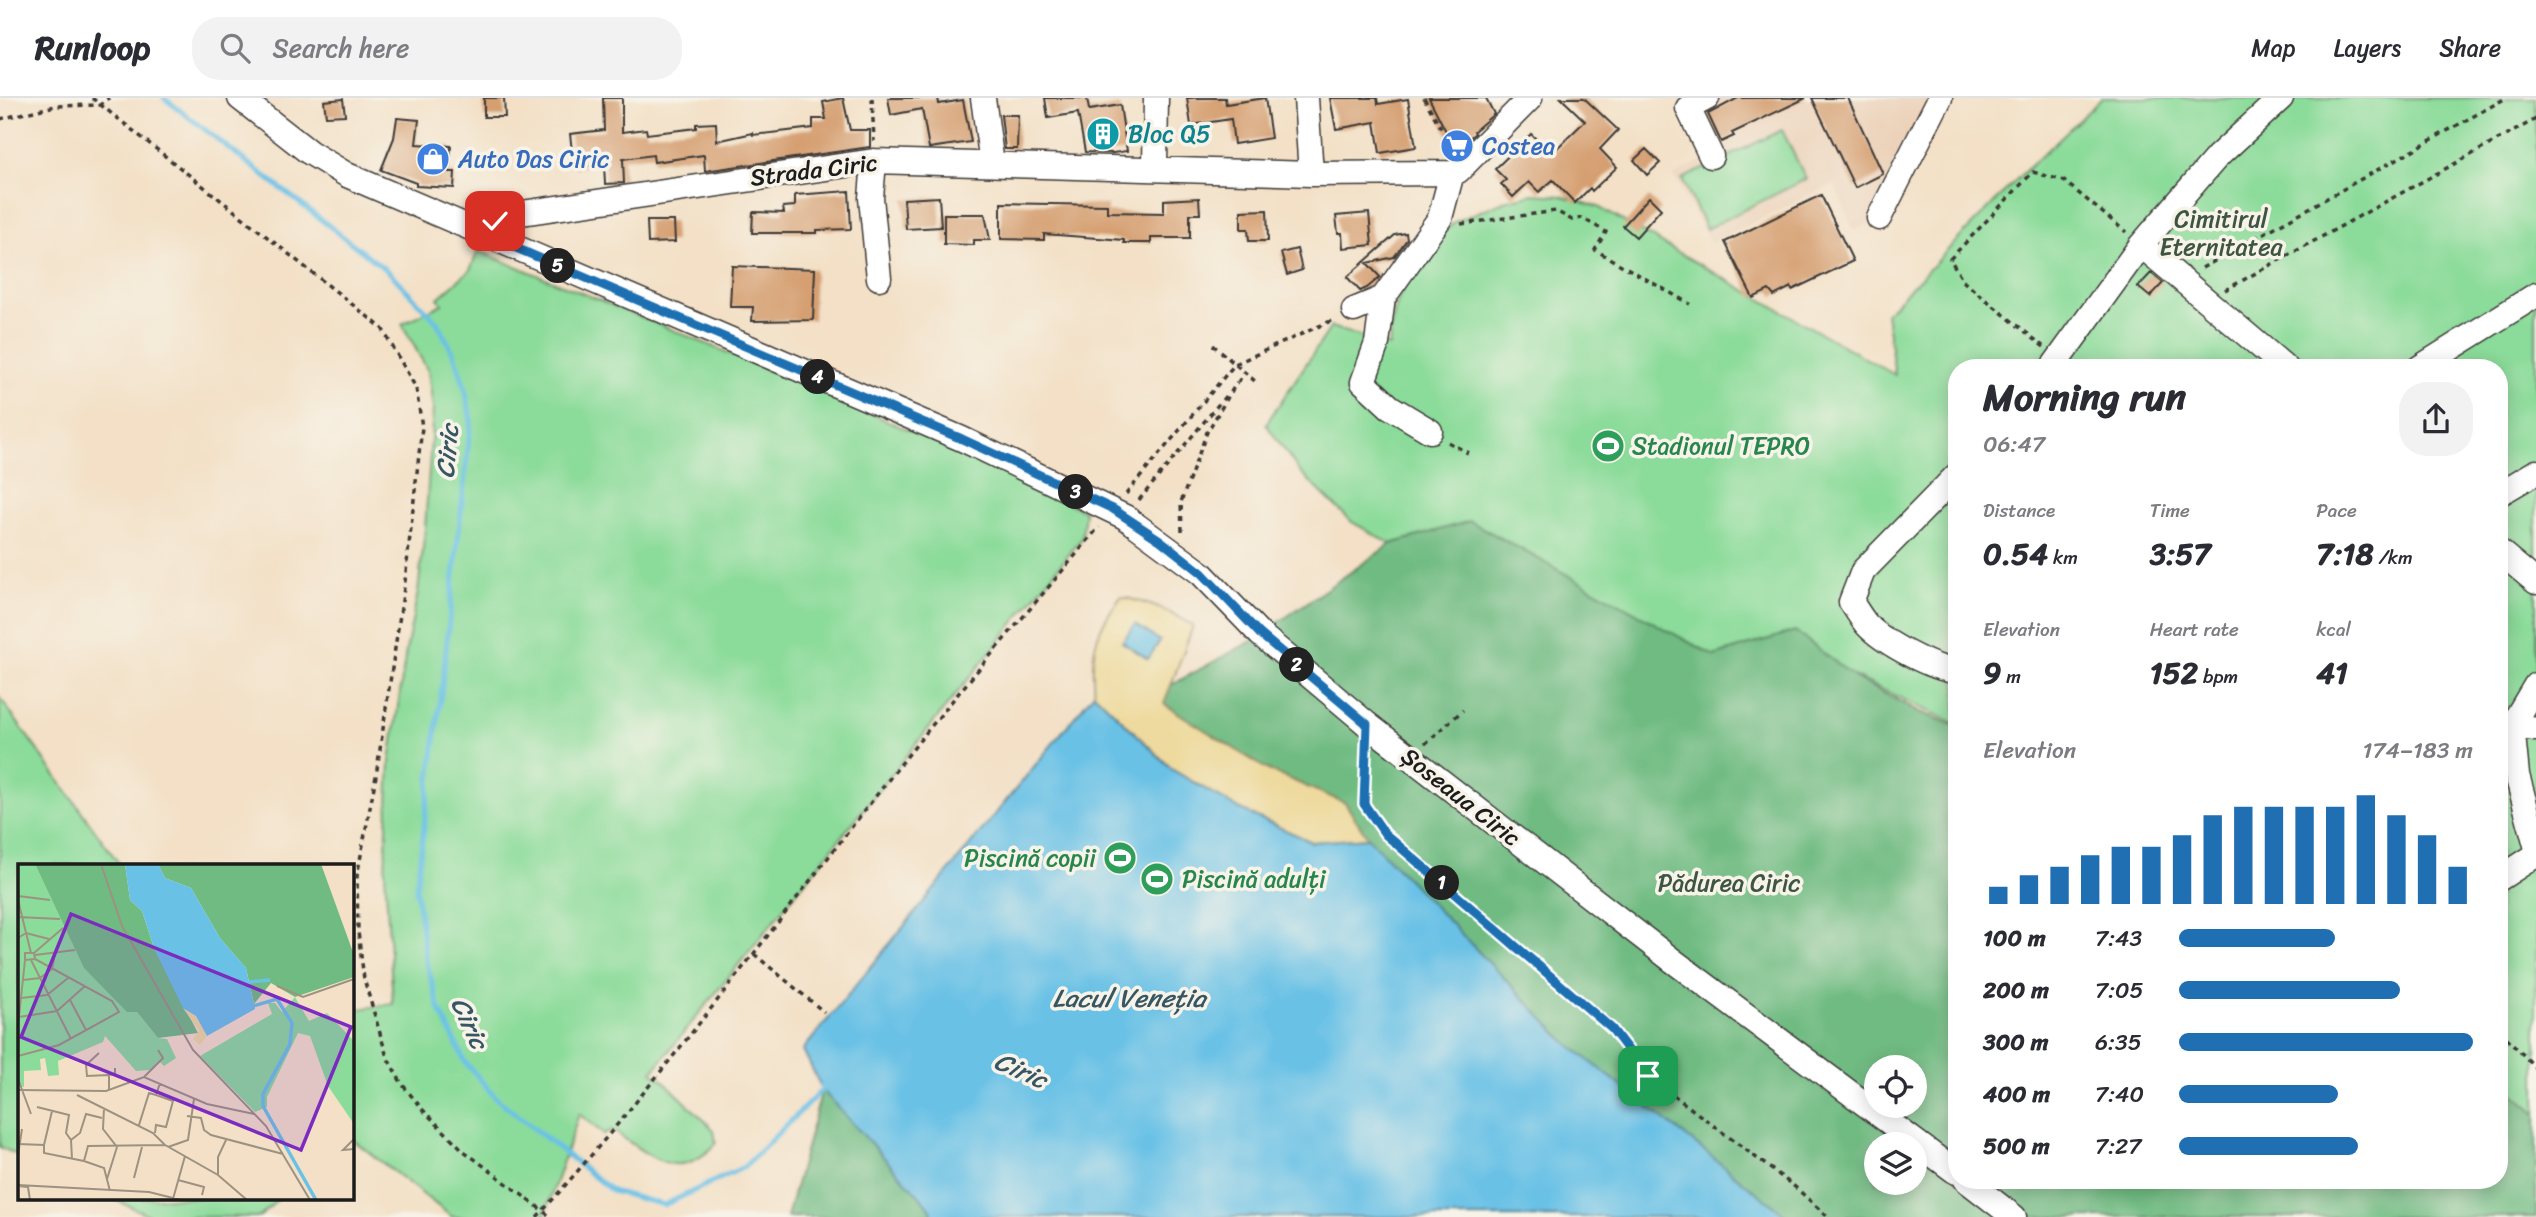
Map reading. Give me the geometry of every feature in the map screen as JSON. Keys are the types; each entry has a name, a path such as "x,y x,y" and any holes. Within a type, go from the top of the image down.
{"street":[{"name":"Șoseaua Ciric","path":"240,98 309,152 347,175 962,439 1114,519 1187,562 1202,573 1260,634 1367,724 1672,960 1948,1166"},
{"path":"983,98 992,164"},
{"path":"1155,167 1156,98"},
{"path":"1306,98 1311,174"},
{"path":"1430,431 1390,407 1363,382 1377,343 1383,298 1440,218 1457,170 1530,98"},
{"path":"1879,218 1940,98"},
{"path":"2064,359 2141,245 2217,157 2281,98"},
{"path":"1692,101 1711,156"},
{"name":"Strada Ciric","path":"481,233 495,221 515,214 874,160 1311,174 1457,170"},
{"path":"874,160 871,198 880,278"},
{"path":"2141,245 2275,359"},
{"path":"2433,359 2536,295"},
{"path":"1354,310 1383,298"},
{"path":"2508,489 2536,472"},
{"path":"1948,484 1863,571 1851,601 1868,626 1908,652 1948,670"},
{"path":"2508,559 2536,582"},
{"path":"2536,685 2516,726 2517,775 2536,845"},
{"path":"2508,873 2536,855"},
{"path":"1978,1189 2014,1217"}],"path":[{"path":"92,98 382,328 416,388 422,427 405,581 376,776 357,876 358,932 365,979 387,1057 402,1084 464,1152 551,1217"},
{"path":"872,98 874,160"},
{"path":"1424,98 1457,170"},
{"path":"2182,279 2506,98"},
{"path":"0,119 55,106 100,105 108,100"},
{"path":"2206,300 2536,119"},
{"path":"2053,359 1964,282 1950,259 2033,172 2064,181 2141,245"},
{"path":"1440,218 1452,225 1556,211 1572,220 1582,218 1606,232 1595,250 1690,304"},
{"path":"1130,489 1235,364 1354,310"},
{"path":"1213,345 1256,382"},
{"path":"537,1217 612,1130 754,954 881,789 1245,372"},
{"path":"1187,562 1181,502 1207,432 1237,382"},
{"path":"1411,758 1463,710"},
{"path":"1367,724 1364,804 1385,834 1612,1029 1648,1076 1795,1187 1828,1217"},
{"path":"754,954 824,1012"},
{"path":"2508,1039 2536,1068"}],"shaded area":[{"path":"1707,98 1940,98 1879,218 1854,231 1834,184 1710,243 1674,175 1711,156 1688,108"}],"green space":[{"name":"Cimitirul Eternitatea","path":"2102,98 2536,98 2536,1114 2508,1089 2508,359 1948,359 1948,720 1849,674 1795,631 1714,656 1470,522 1391,544 1352,522 1300,472 1266,424 1331,327 1389,346 1391,325 1400,294 1432,244 1454,222 1504,201 1533,194 1562,196 1598,207 1895,375 1886,313 2021,175"},
{"path":"1782,130 1806,179 1706,229 1682,179"},
{"path":"478,251 859,409 1085,511 1082,538 652,1072 714,1130 716,1144 688,1163 663,1162 612,1130 604,1134 579,1114 544,1217 452,1217 354,1141 354,1010 393,1004 385,872 390,762 406,651 418,592 433,409 428,371 402,324 442,304 438,298 470,270"},
{"name":"Pădurea Ciric","path":"1470,521 1714,656 1795,631 1857,679 1920,712 1948,723 1948,1189 2508,1189 2508,1089 2536,1113 2536,1217 1788,1217 1567,1043 1368,838 1345,803 1268,770 1164,704 1171,685 1252,641 1391,544"},
{"path":"0,698 119,864 18,864 18,1156 0,1147"},
{"path":"822,1090 932,1209 932,1217 787,1217"},
{"path":"115,1200 277,1200 260,1217 153,1217"}],"sand":[{"path":"1121,597 1158,608 1193,626 1164,704 1268,770 1345,803 1368,838 1312,842 1241,810 1173,770 1094,693 1096,642 1105,620"}],"water":[{"path":"1135,624 1160,641 1148,659 1122,642"},
{"name":"Lacul Veneția","path":"1094,693 1173,770 1241,810 1312,842 1368,838 1567,1043 1788,1217 932,1217 931,1209 822,1090 803,1050"}],"building":[{"path":"484,98 504,98 505,117 484,117"},
{"path":"603,98 622,98 622,132 646,129 647,134 696,128 696,124 716,123 717,141 753,133 813,128 813,119 826,119 823,102 843,98 850,130 870,130 870,147 705,171 704,155 654,162 653,155 623,159 624,183 605,184 604,164 574,168 570,134 604,130"},
{"path":"888,98 938,98 939,104 963,100 971,142 929,148 922,109 891,115"},
{"name":"Bloc Q5","path":"1045,98 1087,98 1089,110 1120,105 1127,151 1085,152 1078,113 1048,118"},
{"path":"1187,98 1225,98 1226,104 1265,98 1271,138 1234,144 1231,119 1191,125"},
{"path":"1330,98 1377,98 1378,104 1408,99 1416,147 1380,153 1375,122 1336,129"},
{"path":"1429,98 1486,98 1494,114 1456,151"},
{"path":"1561,98 1584,98 1618,130 1600,149 1617,167 1575,203 1553,180 1539,192 1529,182 1513,197 1501,184 1506,180 1495,169 1531,134 1551,154 1585,121"},
{"path":"1738,98 1806,98 1732,133 1734,136 1721,142 1708,114"},
{"path":"1812,98 1848,98 1883,174 1855,188"},
{"path":"343,99 345,115 326,116 324,101"},
{"path":"1001,115 1018,115 1017,149 1005,149"},
{"path":"397,118 419,120 416,144 451,146 449,172 455,172 454,188 416,186 416,183 381,170 394,138"},
{"path":"1646,149 1660,163 1647,175 1634,160"},
{"path":"849,191 851,229 817,230 817,233 752,233 753,212 784,213 783,207 795,206 795,195"},
{"path":"1821,195 1853,261 1792,290 1791,287 1774,296 1769,290 1753,298 1725,242"},
{"path":"939,197 941,227 906,229 904,199"},
{"path":"1649,197 1661,209 1636,237 1623,226"},
{"path":"1199,198 1200,214 1190,214 1190,238 1151,238 1151,243 1124,243 1124,240 1044,234 1044,240 1001,239 1001,203 1107,205 1107,212 1164,213 1164,200"},
{"path":"1267,210 1268,241 1249,241 1248,229 1241,229 1241,211"},
{"path":"1369,213 1372,245 1343,248 1342,233 1338,233 1336,216"},
{"path":"944,214 985,214 990,240 974,240 974,245 944,244"},
{"path":"647,221 674,221 675,242 648,243"},
{"path":"1406,233 1407,239 1394,257 1367,263 1380,277 1360,291 1347,277 1395,235"},
{"path":"1297,249 1302,270 1287,275 1281,253"},
{"path":"732,266 815,269 813,320 752,321 753,307 730,307"},
{"path":"2151,273 2163,283 2150,297 2138,287"}],"waterway":[{"name":"Ciric","path":"164,98 390,273 437,322 454,354 465,387 471,420 442,686 416,889 426,960 439,1008 465,1062 496,1098 612,1191 664,1205 744,1167 822,1090 823,1084"}],"place":[{"name":"Bloc Q5","path":"1103,134"},
{"name":"Costea","path":"1457,146"},
{"name":"Auto Das Ciric","path":"433,159"},
{"name":"Stadionul TEPRO","path":"1608,446"},
{"name":"Piscină copii","path":"1120,858"},
{"name":"Piscină adulți","path":"1157,879"}],"route":[{"path":"495,221 481,233 962,439 1113,509 1160,540 1202,573 1260,634 1367,724 1364,804 1385,834 1612,1029 1648,1076"}]}
